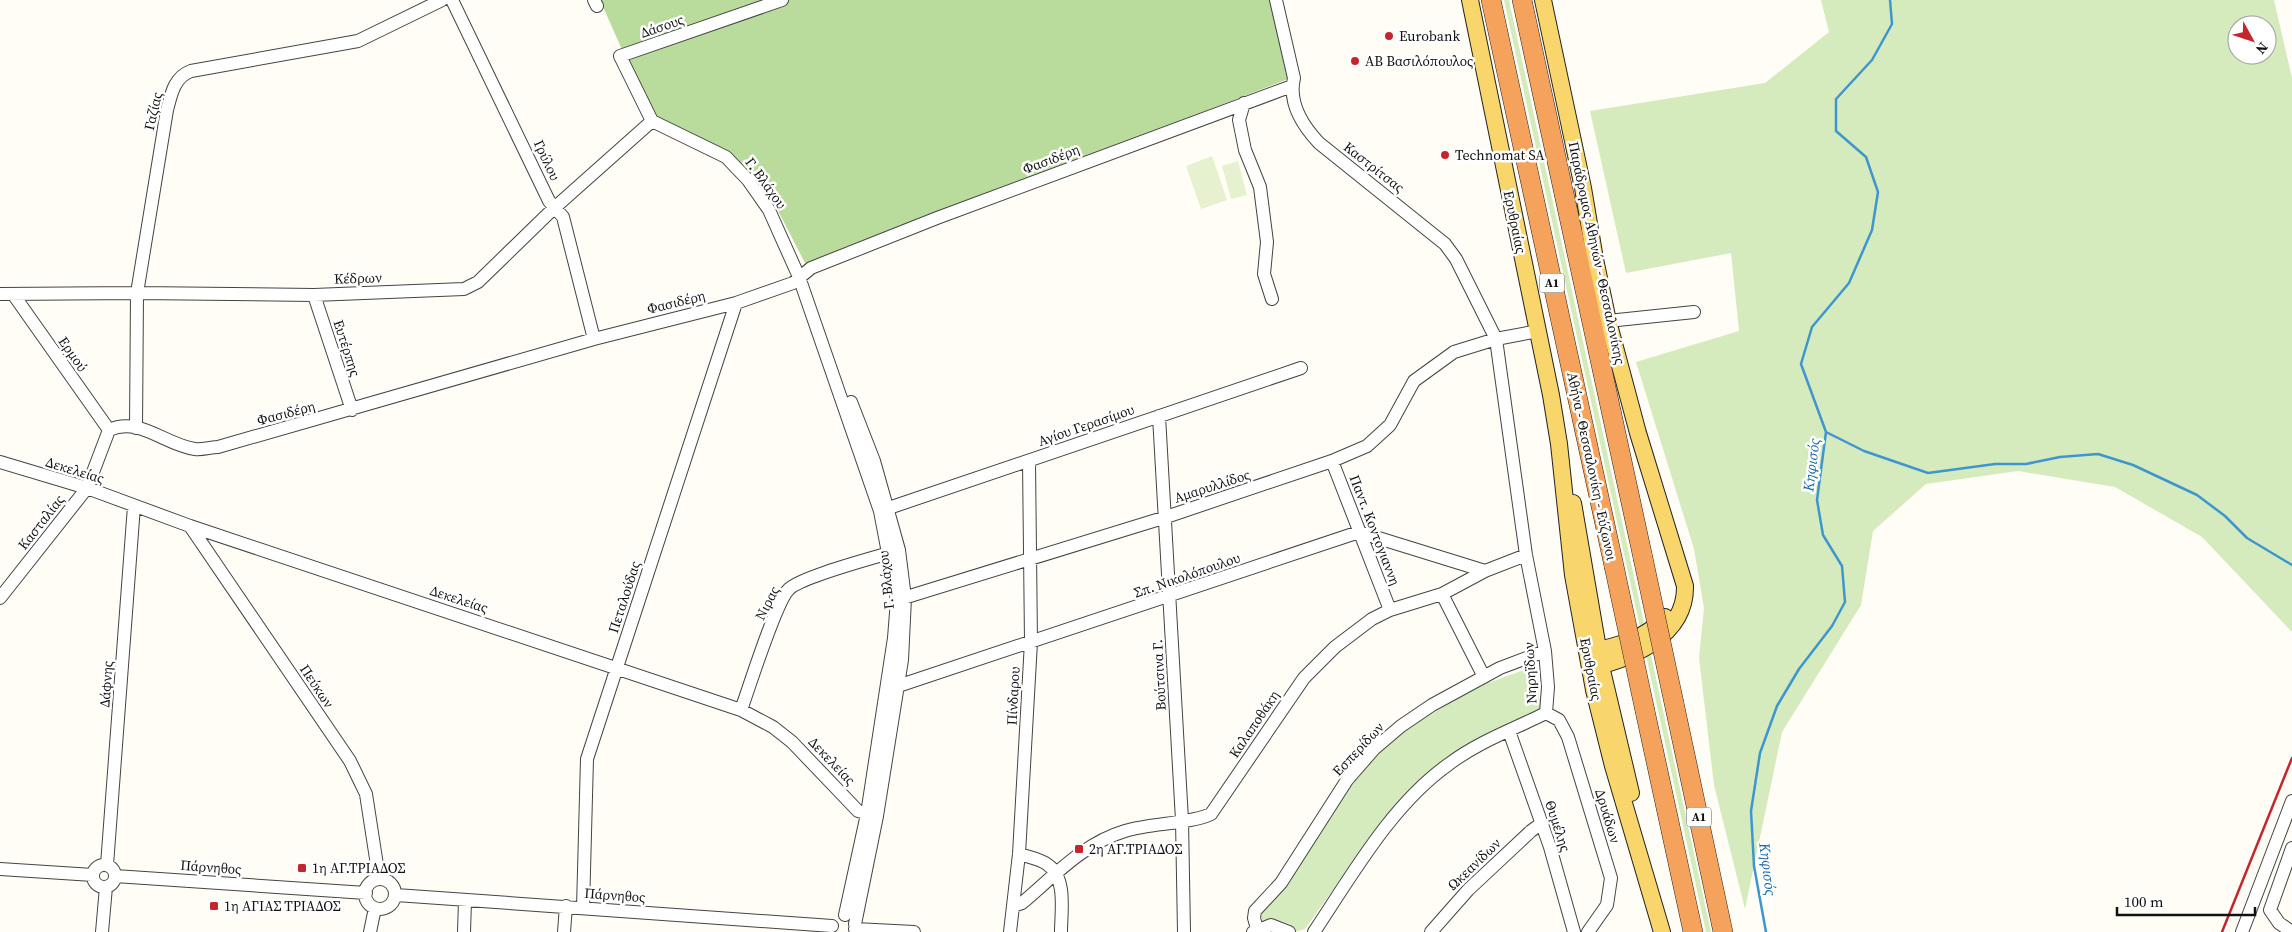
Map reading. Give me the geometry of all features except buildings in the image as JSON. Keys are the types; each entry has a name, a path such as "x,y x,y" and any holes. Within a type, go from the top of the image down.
{"highway":[{"name":"Αθήνα - Θεσσαλονίκη - Εύζωνοι","path":"1491,0 1693,932"},
{"name":"Α1","path":"1522,0 1723,932"}],"main road":[{"name":"Ερυθραίας","path":"1470,0 1538,331 1559,444 1579,529 1594,659 1613,766 1662,932"},
{"name":"Παράδρομος Αθηνών - Θεσσαλονίκης","path":"1543,0 1584,188 1595,259 1608,321 1667,533 1676,587 1672,608 1662,621 1634,640 1594,659"}],"street":[{"name":"Γαζίας","path":"136,428 137,293 167,110 172,92 180,78 191,71 358,42 442,0"},
{"name":"Γρύλου","path":"452,0 549,201 562,215 594,339"},
{"name":"Δάσους","path":"652,121 620,56 782,0"},
{"name":"Καστρίτσας","path":"1276,0 1294,78 1292,86 1296,112 1310,133 1392,199 1452,251 1496,339"},
{"name":"Φασιδέρη","path":"109,430 123,425 194,449 218,447 594,339 736,303 793,283 811,268 937,218 1292,86"},
{"path":"1244,103 1239,120 1245,150 1260,187 1267,242 1264,274 1272,299"},
{"name":"Κέδρων","path":"0,294 314,295 450,291 468,288 478,282 555,208 652,121"},
{"name":"Γ. Βλάχου","path":"652,121 726,158 737,166 768,210 812,301 874,461 894,552 901,599 902,660 872,815 845,915"},
{"name":"Ερμού","path":"14,294 109,430"},
{"name":"Ευτέρπης","path":"314,295 352,410"},
{"name":"Πεταλούδας","path":"583,908 587,759 736,303"},
{"path":"1608,321 1694,312"},
{"name":"Αμαρυλλίδος","path":"901,599 1163,518 1332,461 1367,446 1390,425 1414,381 1454,352 1496,339 1538,331"},
{"name":"Νηρηϊδων","path":"1314,932 1390,821 1410,798 1450,762 1546,713 1548,687 1545,651 1526,555 1496,339"},
{"name":"Αγίου Γερασίμου","path":"884,510 1301,368"},
{"name":"Βούτσινα Γ.","path":"1159,416 1163,518 1170,596 1182,820 1184,932"},
{"path":"87,488 109,430"},
{"name":"Πίνδαρου","path":"1010,932 1019,854 1031,642 1029,461"},
{"name":"Παντ. Κοντογιαννη","path":"1332,461 1390,610"},
{"name":"Δεκελείας","path":"0,462 87,488 190,526 741,710 773,727 792,742 855,808 872,815"},
{"name":"Κασταλίας","path":"0,598 87,488"},
{"name":"Δάφνης","path":"107,865 134,506"},
{"name":"Πεύκων","path":"190,526 350,761 366,794 379,878"},
{"path":"1359,532 1485,571"},
{"name":"Σπ. Νικολόπουλου","path":"898,686 1359,532"},
{"name":"Νιρας","path":"741,710 778,607 788,590 803,581 894,552"},
{"name":"Καλαποθάκη","path":"1013,906 1022,903 1085,851 1115,834 1147,825 1211,814 1304,678 1350,635 1372,619 1390,610 1442,594 1485,571 1526,555"},
{"path":"1442,594 1484,676"},
{"name":"Γ. Βλάχου","path":"854,928 872,815 894,638 901,599"},
{"name":"Εσπερίδων","path":"1255,931 1254,918 1256,911 1281,883 1353,773 1374,749 1416,715 1484,676 1545,651"},
{"name":"Δρυάδων","path":"1546,713 1560,720 1568,737 1611,878 1607,905 1588,932"},
{"name":"Θυμέλης","path":"1509,731 1542,823 1574,932"},
{"path":"2242,932 2292,801"},
{"name":"Ωκεανίδων","path":"1432,932 1468,890 1542,823"},
{"path":"2292,848 2270,910 2279,922 2292,932"},
{"path":"1019,854 1046,863 1056,873 1060,890 1061,932"},
{"path":"102,932 106,887 113,882 115,876 113,869 107,865 97,867 93,875 95,883 106,887"},
{"path":"0,869 93,875"},
{"name":"Πάρνηθος","path":"115,876 366,893"},
{"path":"379,878 392,884 396,895 389,907 375,908 367,902 366,893 370,882 379,878"},
{"name":"Πάρνηθος","path":"396,895 465,901 566,906 832,929"},
{"path":"464,932 465,901"},
{"path":"564,932 566,906"},
{"path":"370,932 375,908"},
{"path":"832,929 836,917 845,915 852,918 854,928 914,932"},
{"path":"1255,931 1265,926 1276,926 1289,932"}],"green space":[{"path":"600,0 1270,0 1288,79 806,265 772,199 758,180 725,151 651,115"},
{"path":"1504,0 1509,0 1711,932 1706,932"},
{"path":"1821,0 2274,0 2292,78 2292,632 2202,537 2115,487 2018,471 1926,484 1873,531 1861,605 1782,732 1745,909 1714,785 1699,658 1704,608 1694,549 1636,362 1739,331 1731,253 1626,273 1590,111 1765,83 1829,32"},
{"path":"1212,156 1227,200 1201,209 1186,166"},
{"path":"1238,161 1247,195 1231,199 1222,166"},
{"path":"1535,666 1541,709 1472,743 1371,836 1305,929 1295,932 1290,924 1280,921 1262,923 1261,912 1369,760 1413,725 1479,686"}],"waterway":[{"name":"Κηφισός","path":"1766,932 1754,866 1751,811 1760,753 1777,706 1799,669 1832,626 1845,602 1842,566 1823,535 1817,500 1826,432 1801,364 1812,327 1849,283 1872,230 1878,192 1866,157 1836,131 1836,99 1872,60 1892,24 1890,0"},
{"path":"1826,432 1864,451 1928,473 1995,464 2026,464 2060,457 2098,454 2133,465 2197,495 2225,516 2247,538 2292,565"}],"railway":[{"path":"2222,932 2292,758"}],"place":[{"name":"Eurobank","path":"1389,36"},
{"name":"ΑΒ Βασιλόπουλος","path":"1355,61"},
{"name":"Technomat SA","path":"1445,155"},
{"name":"2η ΑΓ.ΤΡΙΑΔΟΣ","path":"1079,849"},
{"name":"1η ΑΓ.ΤΡΙΑΔΟΣ","path":"302,868"},
{"name":"1η ΑΓΙΑΣ ΤΡΙΑΔΟΣ","path":"214,906"}]}
